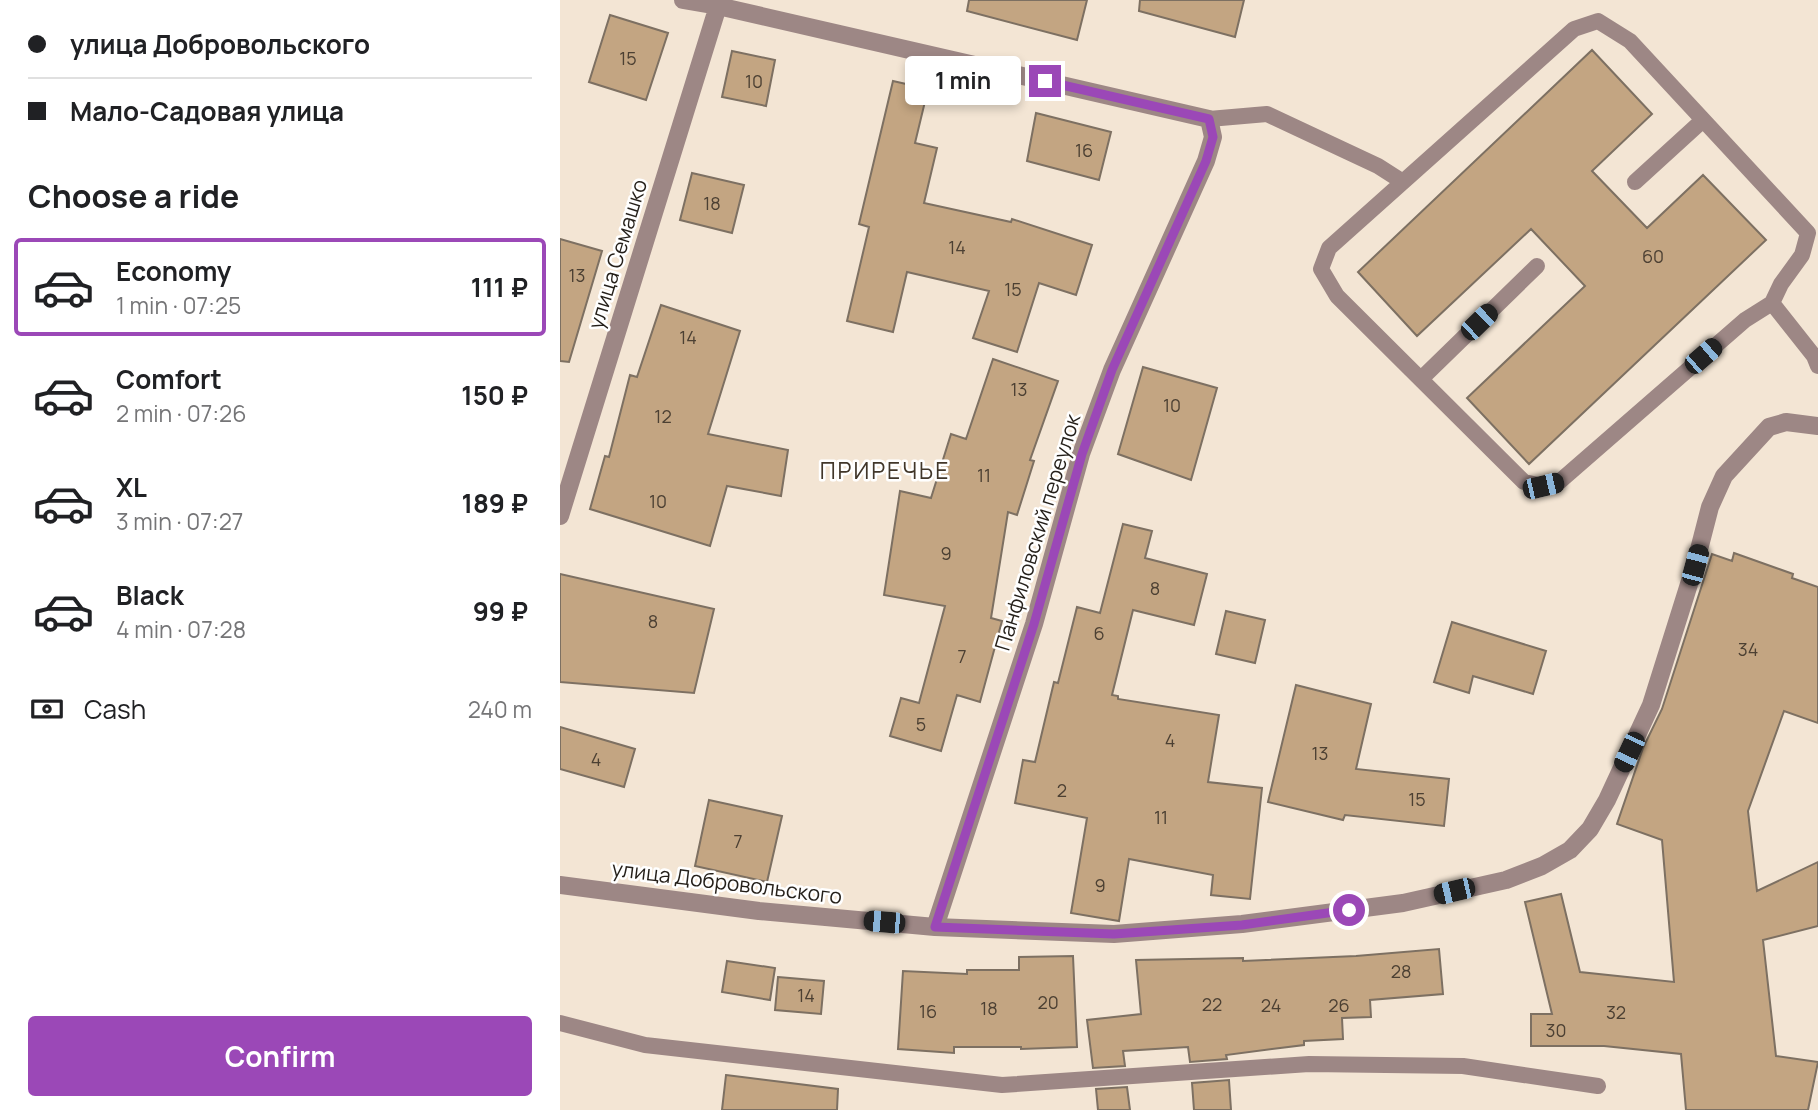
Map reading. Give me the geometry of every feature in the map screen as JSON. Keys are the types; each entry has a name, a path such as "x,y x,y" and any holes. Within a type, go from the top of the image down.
{"street":[{"path":"683,0 1209,119"},
{"name":"улица Семашко","path":"560,516 718,6"},
{"name":"Панфиловский переулок","path":"935,927 1034,624 1082,454 1112,370 1206,161 1213,137 1209,119"},
{"name":"улица Добровольского","path":"560,885 759,911 935,927 1114,934 1242,925 1403,903 1506,880 1542,866 1570,850 1590,829 1607,800 1651,705 1695,565 1710,507 1724,476 1769,427 1786,422 1818,426"}],"lane":[{"path":"1598,22 1630,41 1808,233 1802,255 1781,284 1772,303 1745,320 1559,482 1543,486 1524,482 1337,296 1321,269 1329,247 1403,182 1574,29 1598,22"},
{"path":"1209,119 1266,114 1378,166 1403,182"},
{"path":"1635,182 1703,120"},
{"path":"1421,379 1537,266"},
{"path":"1772,303 1814,355 1818,366"},
{"path":"560,1023 645,1045 798,1060 1002,1085 1321,1065 1463,1066 1598,1086"}],"building":[{"path":"969,0 1087,0 1077,40 967,11"},
{"path":"1140,0 1244,0 1235,37 1139,11"},
{"path":"610,15 668,33 646,100 589,82"},
{"path":"1592,50 1652,114 1592,171 1647,228 1703,175 1766,240 1529,464 1467,398 1585,286 1531,229 1417,336 1358,272"},
{"path":"732,51 775,60 766,106 722,97"},
{"path":"893,81 928,89 915,143 937,148 924,203 1011,222 1012,219 1092,245 1076,295 1039,283 1017,352 973,338 989,291 907,272 893,332 847,321 869,227 859,224"},
{"path":"1036,113 1111,132 1099,180 1027,161"},
{"path":"692,173 744,185 732,233 680,220"},
{"path":"560,239 602,251 569,362 560,361"},
{"path":"661,305 740,331 708,434 788,450 781,496 727,486 710,546 590,509 605,456 609,457 630,375 637,377"},
{"path":"993,359 1058,381 1030,460 1034,461 1017,515 1008,512 991,618 1002,621 980,702 957,695 941,751 890,736 901,698 919,703 945,606 884,595 900,491 931,498 951,434 966,439"},
{"path":"1143,367 1217,388 1191,480 1118,454"},
{"path":"1123,524 1152,531 1145,558 1207,574 1194,625 1133,610 1112,695 1118,696 1118,699 1219,715 1208,782 1262,788 1250,899 1211,895 1213,875 1129,859 1119,921 1071,913 1087,818 1015,803 1023,760 1035,762 1054,682 1058,683 1077,607 1100,613"},
{"path":"1734,553 1793,574 1792,578 1818,587 1818,723 1784,711 1748,811 1757,891 1818,862 1818,926 1763,940 1776,1056 1818,1062 1808,1110 1686,1110 1681,1054 1604,1046 1531,1046 1531,1014 1552,1014 1525,902 1561,894 1580,972 1674,982 1662,840 1617,824 1643,748 1662,709 1712,554 1732,561"},
{"path":"560,574 714,609 694,693 560,682"},
{"path":"1226,611 1265,620 1255,663 1216,654"},
{"path":"1452,622 1546,651 1533,694 1473,676 1469,693 1434,682"},
{"path":"1296,685 1371,704 1356,769 1449,779 1444,826 1345,815 1343,820 1268,802"},
{"path":"560,727 635,749 624,787 560,769"},
{"path":"709,800 782,816 767,882 695,866"},
{"path":"1439,949 1443,994 1370,1000 1371,1017 1342,1018 1343,1039 1304,1041 1304,1045 1226,1055 1227,1059 1190,1062 1188,1047 1123,1051 1125,1066 1093,1068 1087,1020 1141,1014 1136,960 1243,958 1243,961"},
{"path":"1073,956 1077,1047 954,1047 954,1053 898,1049 903,971 967,974 967,970 1019,970 1019,957"},
{"path":"727,961 775,968 770,1000 722,992"},
{"path":"778,977 824,981 821,1014 775,1010"},
{"path":"726,1075 838,1089 837,1110 722,1110"},
{"path":"1229,1080 1231,1110 1194,1110 1192,1083"},
{"path":"1127,1087 1130,1110 1098,1110 1096,1089"}],"district":[{"name":"ПРИРЕЧЬЕ","path":"885,470"}],"route":[{"path":"1045,81 1209,119 1213,137 1206,161 1112,370 1082,454 1034,624 935,927 1114,934 1242,925 1349,910"}]}
